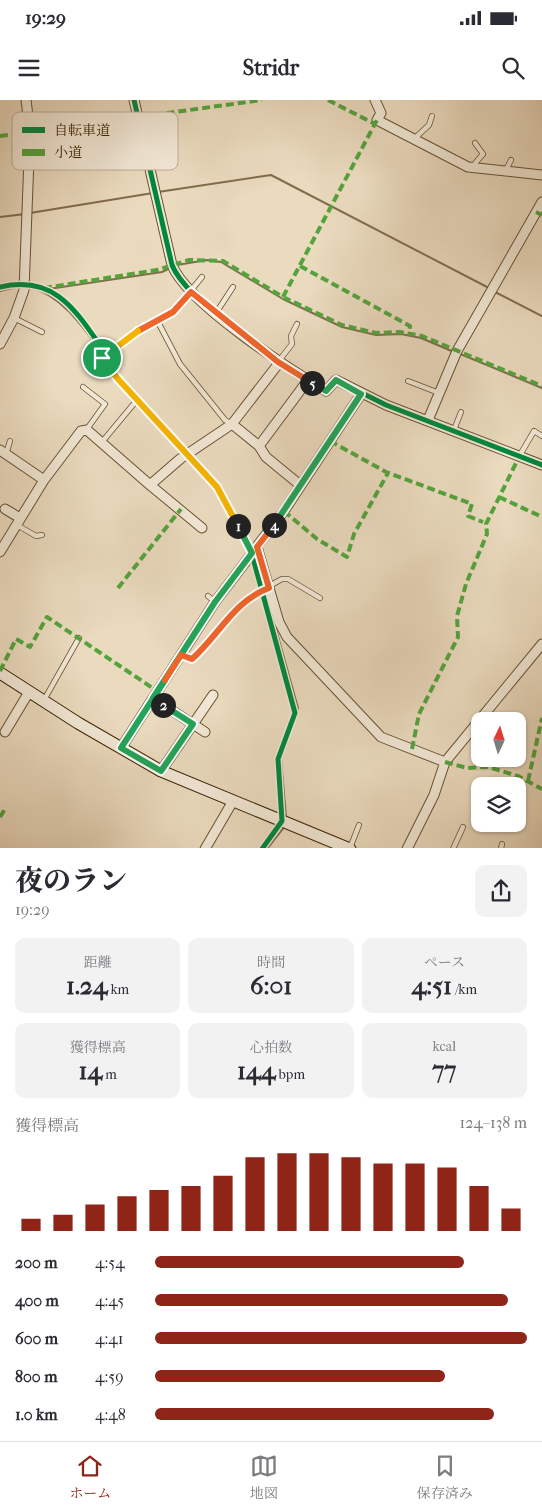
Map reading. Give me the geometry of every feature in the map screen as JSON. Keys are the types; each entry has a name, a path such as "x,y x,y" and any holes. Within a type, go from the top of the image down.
{"street":[{"path":"375,100 381,113 377,120 472,168 542,175"},
{"path":"0,344 14,318 25,283 29,170"},
{"path":"150,170 172,265 180,280 191,292 278,362 326,391 336,380 361,394 542,464"},
{"path":"428,420 457,351 542,202"},
{"path":"150,485 180,459 232,424 278,362"},
{"path":"258,446 308,380"},
{"path":"121,748 215,602 255,550 361,394"},
{"path":"232,424 258,446 266,457 300,485"},
{"path":"0,552 44,480 80,432 87,430 101,444 202,528"},
{"path":"3,452 44,480"},
{"path":"5,509 18,521"},
{"path":"255,550 279,622 287,637 381,738 445,762"},
{"path":"407,848 434,795 445,762 542,644"},
{"path":"0,673 43,701 161,771 350,848"},
{"path":"5,732 29,692"},
{"path":"161,771 213,695"},
{"path":"153,698 205,732"},
{"path":"205,848 233,801"}],"lane":[{"path":"414,139 429,125 432,116"},
{"path":"472,168 483,154 475,143"},
{"path":"505,171 511,160"},
{"path":"101,444 137,400 102,358 143,328 158,322 173,312 202,277"},
{"path":"216,312 233,287"},
{"path":"14,318 42,332"},
{"path":"158,322 180,364 225,420 232,424"},
{"path":"278,362 292,344 291,336 297,324"},
{"path":"408,380 440,393"},
{"path":"83,387 105,404 87,430"},
{"path":"454,430 461,412"},
{"path":"520,455 534,431 542,436"},
{"path":"3,452 10,441"},
{"path":"18,521 36,536 42,535"},
{"path":"181,655 192,659 226,620 262,590 285,578 320,598"},
{"path":"208,596 215,602"},
{"path":"43,701 79,638"},
{"path":"350,848 359,825"},
{"path":"453,848 462,827"}],"waterway":[{"path":"158,192 271,175 489,288"},
{"path":"30,213 153,193"},
{"path":"0,217 25,214"},
{"path":"177,265 207,260 221,262 283,299 342,327 376,335 401,334 421,338 454,352"},
{"path":"42,290 162,272 170,268"},
{"path":"0,291 20,286"},
{"path":"29,287 42,291 65,307 85,329 110,364"},
{"path":"495,292 542,316"},
{"path":"458,353 542,388"},
{"path":"132,391 186,450"},
{"path":"192,456 219,485 253,547"},
{"path":"265,590 298,708 281,759 286,817"},
{"path":"268,848 285,826"}],"marked path":[{"path":"175,112 262,100"},
{"path":"328,100 375,124"},
{"path":"283,297 377,120"},
{"path":"0,136 12,134"},
{"path":"536,212 542,215"},
{"path":"44,288 157,270 189,260 223,261 283,297 342,325 376,333 400,332 422,336 542,386"},
{"path":"300,266 410,326 409,333"},
{"path":"330,441 386,472 472,504 468,516 483,522"},
{"path":"412,749 419,714 458,637 457,616 466,584 487,534 486,524 520,455"},
{"path":"284,511 317,539 347,557 354,534 388,473"},
{"path":"499,497 542,517"},
{"path":"118,588 181,509"},
{"path":"0,671 16,639 30,647 47,617 157,691"},
{"path":"528,781 542,718"},
{"path":"445,762 467,768 488,767 518,776 542,789"},
{"path":"0,817 5,809"}],"cycle path":[{"path":"134,100 137,112"},
{"path":"150,170 172,265 181,280 197,298 241,334 326,391 336,380 386,405 542,465"},
{"path":"0,287 20,284 37,286 64,300 75,311 106,354"},
{"path":"137,400 217,487 253,558 295,713 278,759 282,821 263,848"}],"route":[{"path":"102,358 118,379 217,487 252,553 215,602 157,691 153,698 193,724 161,771 121,748 157,691 181,655 186,659 195,657 226,620 262,590 269,588 257,547 284,511 361,394 336,380 326,391 278,362 191,292 173,312 162,320 143,328 102,358"}]}
